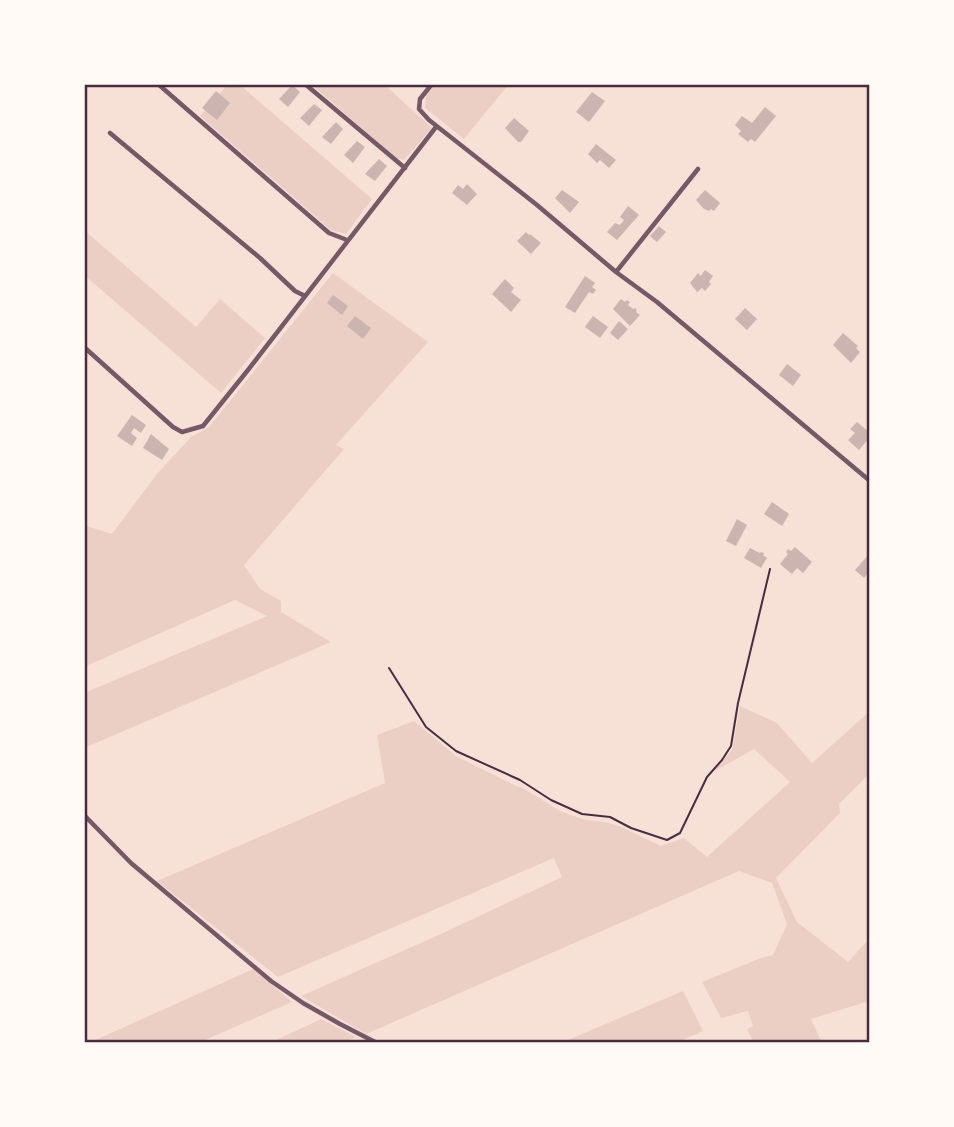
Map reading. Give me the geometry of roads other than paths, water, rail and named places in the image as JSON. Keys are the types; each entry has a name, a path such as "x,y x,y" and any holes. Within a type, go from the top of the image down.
{"street":[{"path":"158,84 329,233 347,240"},
{"path":"305,84 405,168"},
{"path":"432,84 420,99 419,109 436,127 686,326 870,481"},
{"path":"84,347 173,427 182,432 203,426 436,127"},
{"path":"110,133 260,258 295,291 305,296"},
{"path":"616,272 698,169"},
{"path":"84,815 131,863 271,981 303,1003 377,1043"}]}
